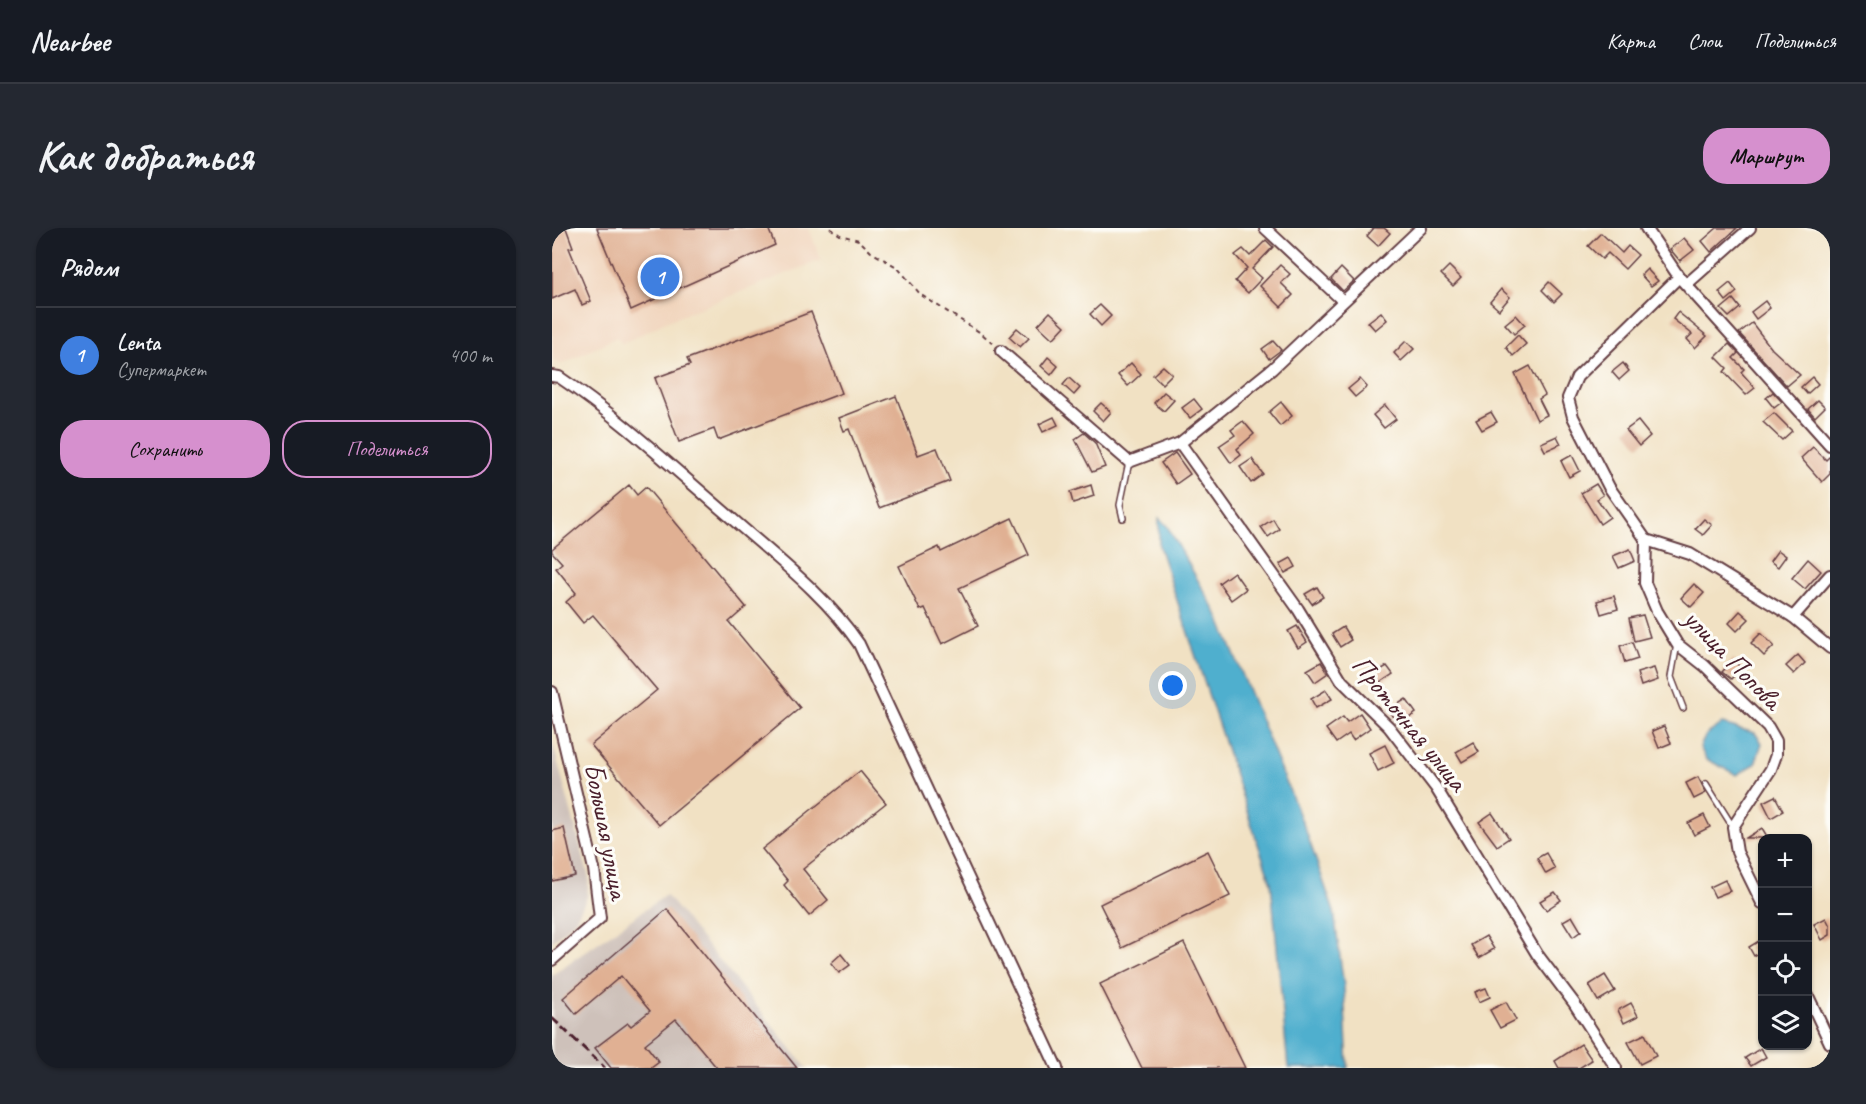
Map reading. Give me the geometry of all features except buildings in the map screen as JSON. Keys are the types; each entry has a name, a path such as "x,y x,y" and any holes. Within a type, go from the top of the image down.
{"street":[{"path":"1264,228 1343,301"},
{"path":"1001,351 1129,462 1168,445 1180,443 1272,369 1421,228"},
{"path":"1646,228 1683,280 1743,351 1830,445"},
{"path":"1646,540 1609,486 1573,417 1568,398 1577,377 1683,280 1750,228"},
{"path":"552,376 559,377 602,406 795,575 844,622 859,644 1057,1068"},
{"name":"Проточная улица","path":"1180,443 1292,600 1342,681 1389,727 1436,788 1537,954 1574,1003 1616,1068"},
{"name":"улица Попова","path":"1733,827 1771,769 1776,755 1776,741 1768,727 1705,666 1677,644 1657,611 1645,583 1646,540 1690,554 1793,617 1830,648"},
{"path":"1793,617 1830,575"},
{"name":"Большая улица","path":"552,692 594,869 600,918 552,960"},
{"path":"1733,827 1737,852 1758,895"},
{"path":"1812,1005 1830,1043"}],"lane":[{"path":"1123,518 1120,505 1129,462"},
{"path":"1677,644 1671,678 1683,708"},
{"path":"1706,784 1733,827"}],"path":[{"path":"830,228 840,235 859,240 871,252 897,267 921,295 981,333 1001,351"}],"shaded area":[{"path":"552,228 809,228 821,260 670,320 622,344 617,337 562,364 552,360"},
{"path":"552,741 589,878 587,897 576,919 552,942"},
{"path":"666,895 807,1068 552,1068 552,975"}],"water":[{"path":"1159,518 1167,526 1219,617 1306,831 1334,912 1344,987 1348,1068 1288,1068 1271,883 1159,546"},
{"path":"1722,724 1755,733 1762,743 1755,764 1737,775 1706,759 1700,747 1706,735"}],"railway":[{"path":"552,1018 605,1068"}],"place":[{"name":"Lenta","path":"660,277"}]}
